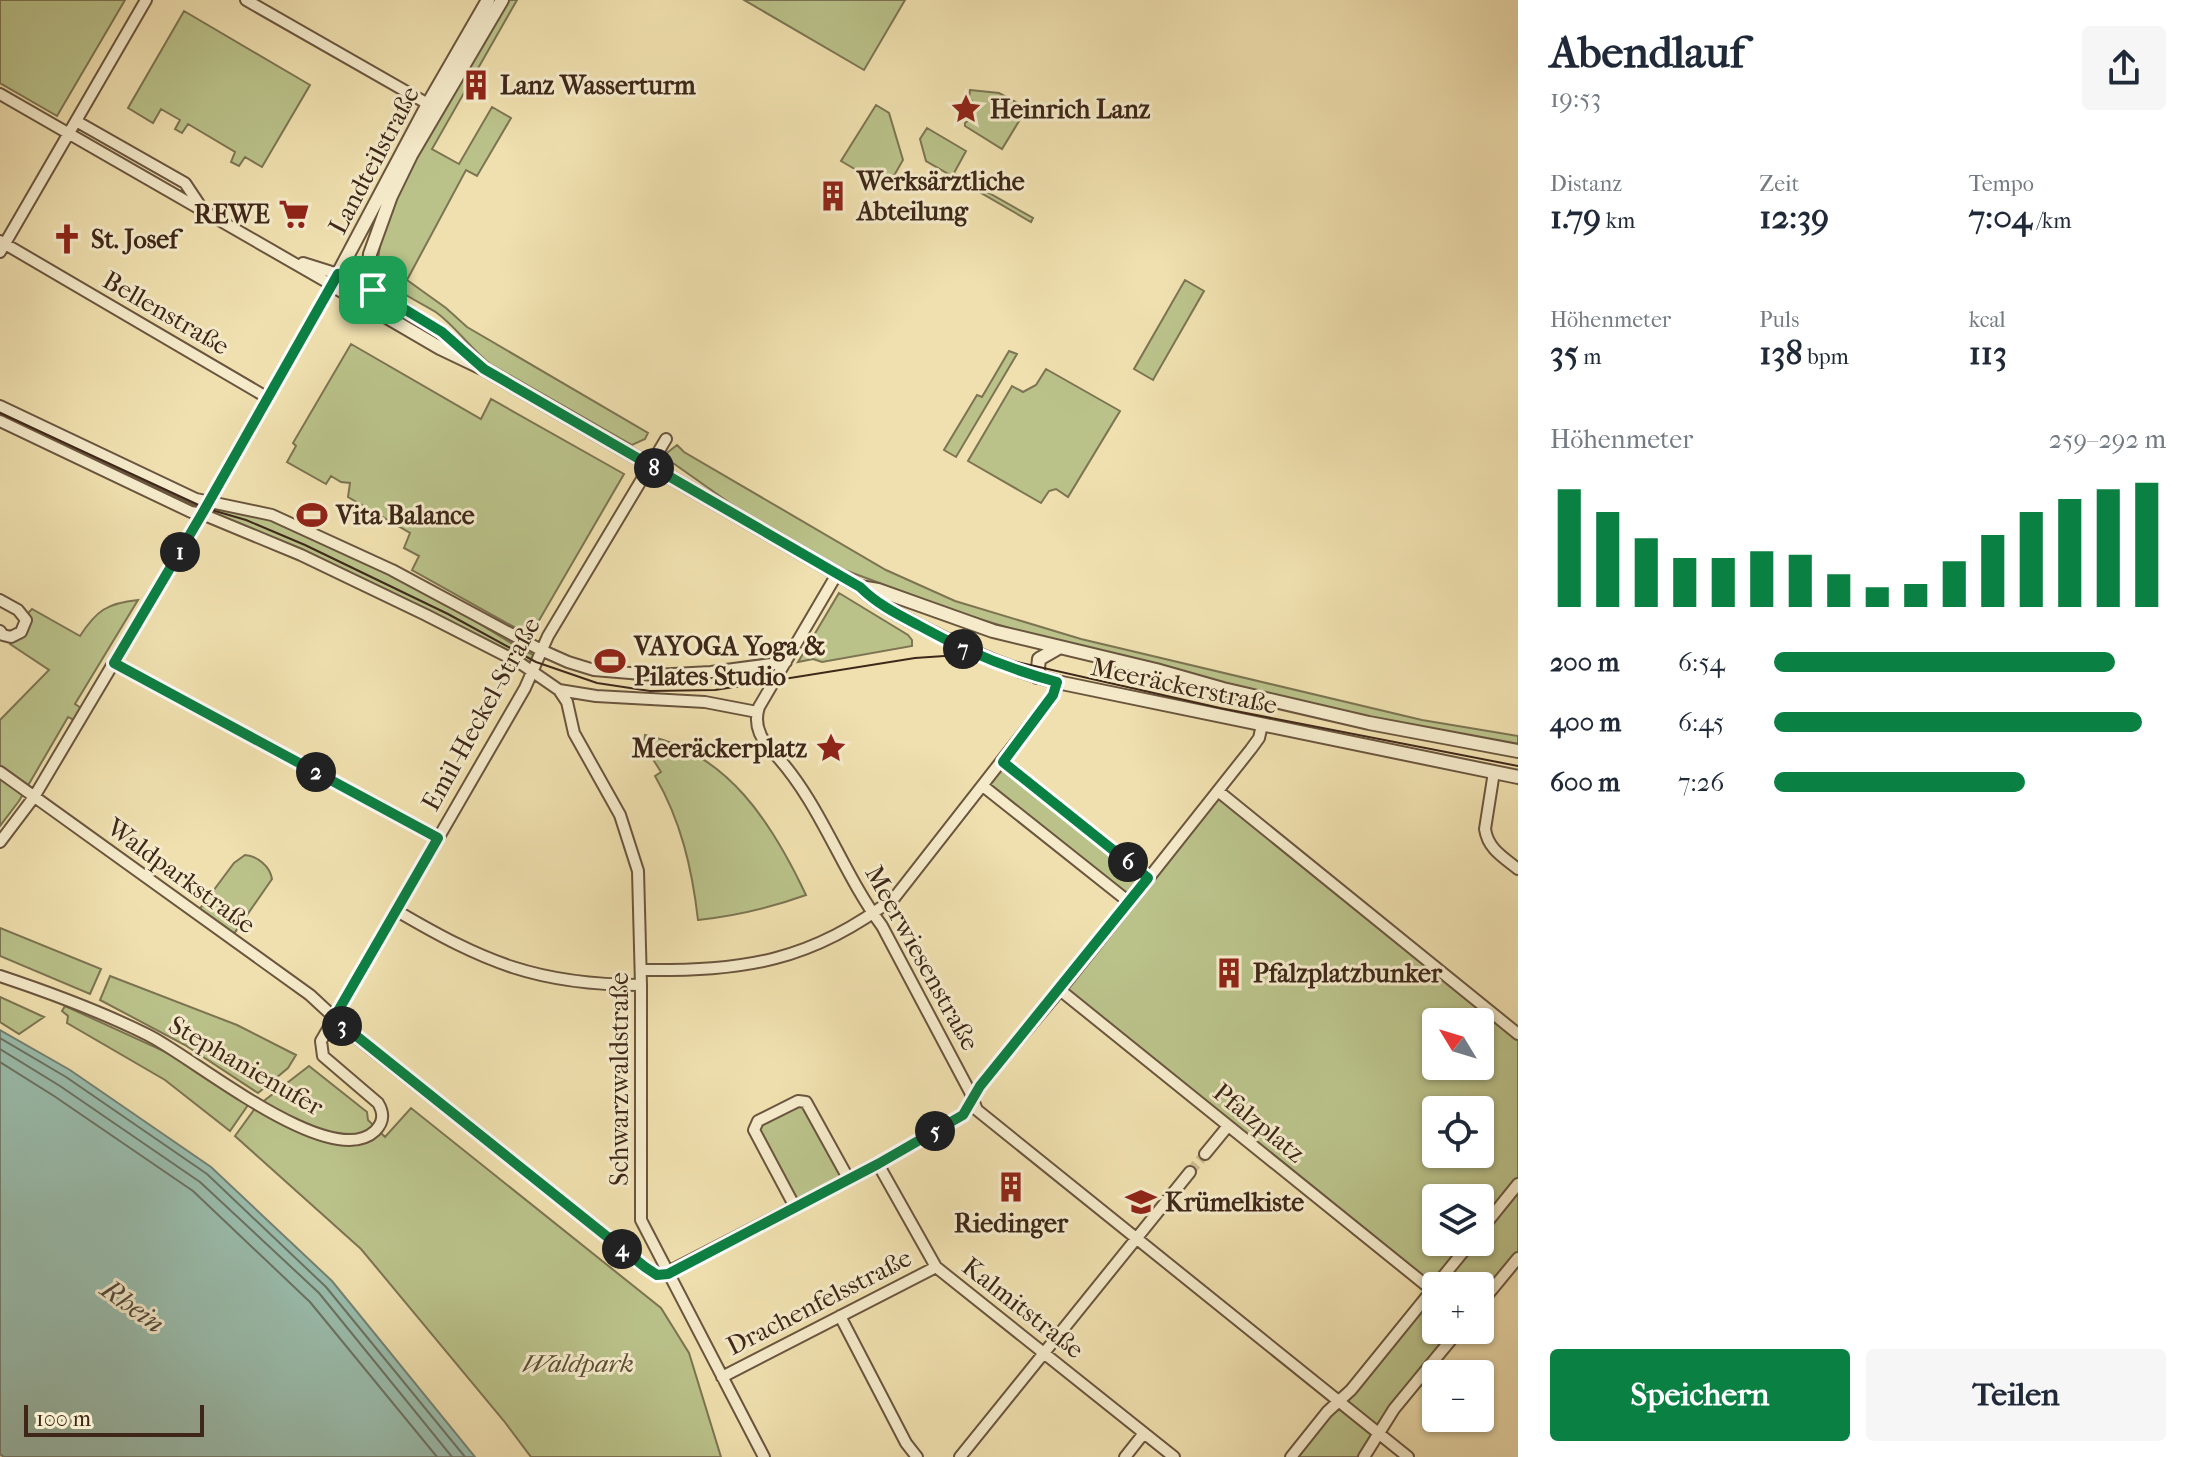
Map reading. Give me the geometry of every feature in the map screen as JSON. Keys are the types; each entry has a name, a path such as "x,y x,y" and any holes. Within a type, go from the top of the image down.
{"street":[{"path":"2,245 146,0"},
{"path":"246,0 428,104"},
{"name":"Landteilstraße","path":"0,842 34,797 202,514 335,280 428,104 488,0"},
{"name":"Landteilstraße","path":"373,290 370,254 391,196 411,155 502,0"},
{"path":"0,94 293,260 335,280 440,348 484,369"},
{"path":"76,121 185,183 202,209"},
{"name":"Bellenstraße","path":"2,245 268,398"},
{"path":"335,280 373,290 442,332 484,369"},
{"name":"Meeräckerstraße","path":"484,369 860,587 889,610 962,649 1057,682 1518,777"},
{"path":"0,406 196,499 272,515 392,570 541,650 594,670 634,675 711,672 786,662"},
{"path":"0,421 191,512 301,555 426,615 520,663 559,690 596,696 705,702 757,712 837,574"},
{"name":"Emil-Heckel-Straße","path":"323,1056 321,1041 533,673 541,650 666,439"},
{"name":"Meeräckerstraße","path":"860,587 878,590 993,631 1223,689 1369,723 1518,751"},
{"path":"0,600 18,610 26,620 21,632 11,637 0,631"},
{"path":"1037,677 1039,659 1060,647"},
{"path":"114,663 438,838"},
{"path":"641,970 708,970 770,961 813,946 862,922 895,897 1003,762 1053,695 1057,682"},
{"name":"Schwarzwaldstraße","path":"559,690 567,702 574,733 620,815 633,849 640,892 641,1220 764,1457"},
{"name":"Meerwiesenstraße","path":"757,712 764,743 796,779 816,809 882,926 977,1110 1408,1457"},
{"path":"668,1274 878,1164 963,1115 980,1086 1259,738 1262,725"},
{"path":"1003,762 1148,878"},
{"name":"Waldparkstraße","path":"0,772 310,995 334,1018 645,1267 657,1275 668,1274"},
{"path":"1494,772 1486,836 1489,845 1518,869"},
{"path":"983,786 1129,902"},
{"path":"1218,791 1518,1034"},
{"path":"397,911 474,954 531,974 590,984 641,985"},
{"name":"Stephanienufer","path":"0,976 91,1007 150,1035 180,1051 255,1103 300,1128 346,1141 372,1133 382,1119 378,1103 323,1056"},
{"name":"Pfalzplatz","path":"1060,990 1422,1282"},
{"path":"795,1207 754,1130 758,1121 798,1101 806,1102 848,1178"},
{"path":"1205,1154 1228,1126"},
{"name":"Kalmitstraße","path":"878,1164 936,1267 1174,1457"},
{"path":"960,1457 1190,1172"},
{"path":"1494,1214 1518,1184"},
{"path":"1447,1272 1460,1256"},
{"path":"1494,1287 1518,1258"},
{"name":"Drachenfelsstraße","path":"722,1377 936,1267"},
{"path":"1291,1457 1351,1390 1422,1302"},
{"path":"840,1316 906,1443 917,1457"},
{"path":"1364,1457 1394,1409 1447,1344"},
{"path":"1125,1457 1144,1433"}],"green space":[{"path":"0,0 125,0 57,116 0,83"},
{"path":"506,0 517,0 432,149 459,164 492,107 511,118 477,176 466,170 407,280 467,327 648,433 645,439 632,445 490,364 437,313 381,275 379,253 387,221 404,182 450,95"},
{"path":"744,0 905,0 864,70"},
{"path":"184,11 310,85 262,167 245,157 239,166 231,162 235,152 188,124 182,133 175,129 180,120 161,109 153,123 128,108"},
{"path":"970,90 999,93 1027,108 1002,149 965,126 973,117 974,103 969,98"},
{"path":"876,105 889,113 903,160 887,188 841,161"},
{"path":"927,128 966,151 954,173 1033,218 1031,222 926,161 920,139"},
{"path":"1185,280 1204,291 1153,380 1134,369"},
{"path":"351,344 481,419 491,399 624,474 530,636 412,570 419,556 404,548 410,533 348,497 350,483 331,476 326,484 287,462 296,446 293,443"},
{"path":"1009,351 1017,354 956,457 944,450 977,395 982,397"},
{"path":"1046,369 1120,411 1068,497 1056,489 1049,491 1041,503 968,461 1012,386 1023,392 1036,385"},
{"path":"677,445 684,452 886,570 955,601 1081,639 1422,720 1518,736 1518,748 1353,717 1051,641 957,612 842,569 751,518 663,456"},
{"path":"208,501 256,510 392,570 538,657 533,673 520,663 202,514"},
{"path":"839,593 908,635 912,646 822,662 813,659 798,662"},
{"path":"138,600 75,704 81,708 74,720 68,717 19,801 0,826 0,720 49,670 10,644 29,618 28,613 32,609 80,636 103,610 118,603"},
{"path":"645,735 674,744 700,757 744,795 778,842 806,895 753,911 698,920 684,845 672,810 655,776 661,772 644,745"},
{"path":"1003,762 1148,878 1218,795 1481,1008 1422,1008 1422,1080 1494,1080 1494,1019 1518,1038 1518,1179 1494,1210 1494,1184 1422,1184 1422,1256 1494,1256 1494,1214 1518,1184 1518,1258 1494,1287 1494,1272 1422,1272 1422,1282 1060,990 1129,902 983,786"},
{"path":"245,855 262,862 272,879 231,938 196,914 234,863"},
{"path":"0,928 101,969 90,994 0,956"},
{"path":"110,976 237,1025 296,1055 288,1068 258,1093 185,1045 100,1000"},
{"path":"0,997 44,1017 19,1034 0,1022"},
{"path":"65,1006 179,1058 248,1105 230,1131 165,1080 67,1023 68,1016 62,1011"},
{"name":"Waldpark","path":"309,1066 367,1112 368,1120 385,1137 411,1108 661,1308 689,1353 721,1457 531,1457 361,1249 235,1136 256,1107"},
{"path":"806,1102 848,1178 795,1207 754,1130 758,1121"},
{"path":"1422,1302 1422,1344 1449,1344 1437,1360 1422,1360 1422,1379 1364,1457 1291,1457"}],"water":[{"name":"Rhein","path":"0,1030 70,1070 211,1167 332,1281 475,1457 4,1457 0,1454"}],"tunnel":[{"path":"1190,1172 1205,1154"}],"tram line":[{"path":"0,413 205,508 246,520 305,545 448,614 536,662 597,683 650,691 715,690 915,658 991,656 1220,708 1518,766"}],"place":[{"name":"Lanz Wasserturm","path":"476,85"},
{"name":"Heinrich Lanz","path":"966,109"},
{"name":"Werksärztliche Abteilung","path":"833,196"},
{"name":"REWE","path":"294,214"},
{"name":"St. Josef","path":"67,239"},
{"name":"Vita Balance","path":"312,515"},
{"name":"VAYOGA Yoga & Pilates Studio","path":"610,661"},
{"name":"Meeräckerplatz","path":"831,748"},
{"name":"Pfalzplatzbunker","path":"1229,973"},
{"name":"Riedinger","path":"1011,1187"},
{"name":"Krümelkiste","path":"1141,1202"}],"route":[{"path":"338,274 373,290 442,332 484,369 860,587 889,610 977,655 1057,682 1053,695 1003,762 1148,878 980,1086 963,1115 878,1164 668,1274 657,1275 645,1267 334,1018 438,838 114,663 338,274"}]}
